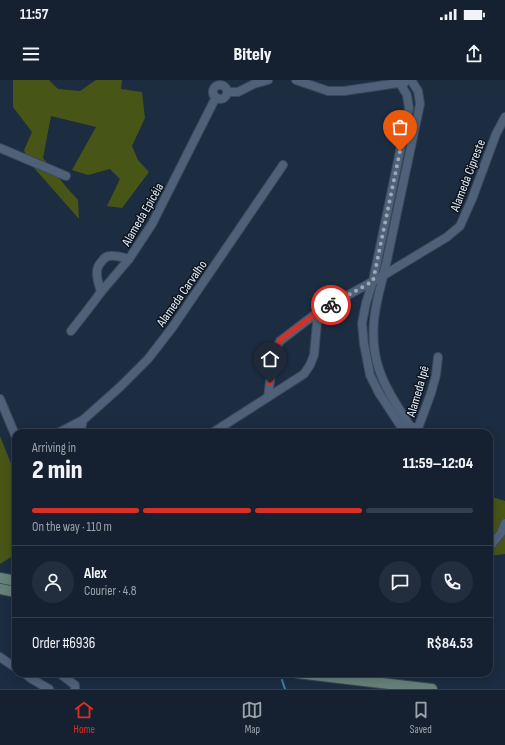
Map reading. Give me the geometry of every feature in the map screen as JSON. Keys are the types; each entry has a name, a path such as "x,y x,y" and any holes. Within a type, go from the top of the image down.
{"main road":[{"path":"0,578 12,580"},
{"path":"0,589 12,591"},
{"path":"334,677 432,689"}],"street":[{"path":"226,92 238,92 254,84 268,80"},
{"path":"296,80 328,91 411,80 418,92 420,104 389,253 375,309 372,330 375,354 381,373 389,392 409,429"},
{"path":"399,81 407,95 409,108 373,281 366,302 362,323 365,352 370,375 379,393 408,429"},
{"path":"217,83 224,86 226,92 223,98 219,98 216,97 213,91 217,83"},
{"name":"Alameda Epicéia","path":"71,331 101,292 130,259 152,224 216,97"},
{"name":"Alameda Cipreste","path":"268,397 274,356 276,347 280,340 318,312 447,237 460,226 472,199 496,134 505,117"},
{"path":"0,148 66,176"},
{"name":"Alameda Carvalho","path":"72,429 120,387 148,359 172,328 283,165"},
{"path":"379,251 389,253"},
{"path":"101,292 96,274 100,262 111,256 130,259"},
{"path":"218,429 304,374 314,355 318,312"},
{"name":"Alameda Ipê","path":"411,429 431,393 436,375 438,358"},
{"path":"0,399 13,429"},
{"path":"81,429 83,420"},
{"path":"493,543 501,533 505,523"},
{"path":"0,657 12,665"},
{"path":"36,677 48,689"},
{"path":"64,677 75,685 75,689"}],"green space":[{"path":"13,80 49,80 58,89 80,91 96,80 122,80 121,89 142,92 145,118 132,146 138,160 149,172 122,208 107,206 120,179 110,169 88,175 72,170 96,127 51,116 43,158 78,200 79,219 28,161 24,150 32,132 13,107"},
{"path":"0,436 12,466 12,556 0,564"},
{"path":"493,497 505,501 505,554 493,556"}],"waterway":[{"path":"282,680 285,689"}],"way so far":[{"path":"331,305 373,281 400,151"}],"route":[{"path":"270,383 276,347 280,340 318,312 331,305"}]}
